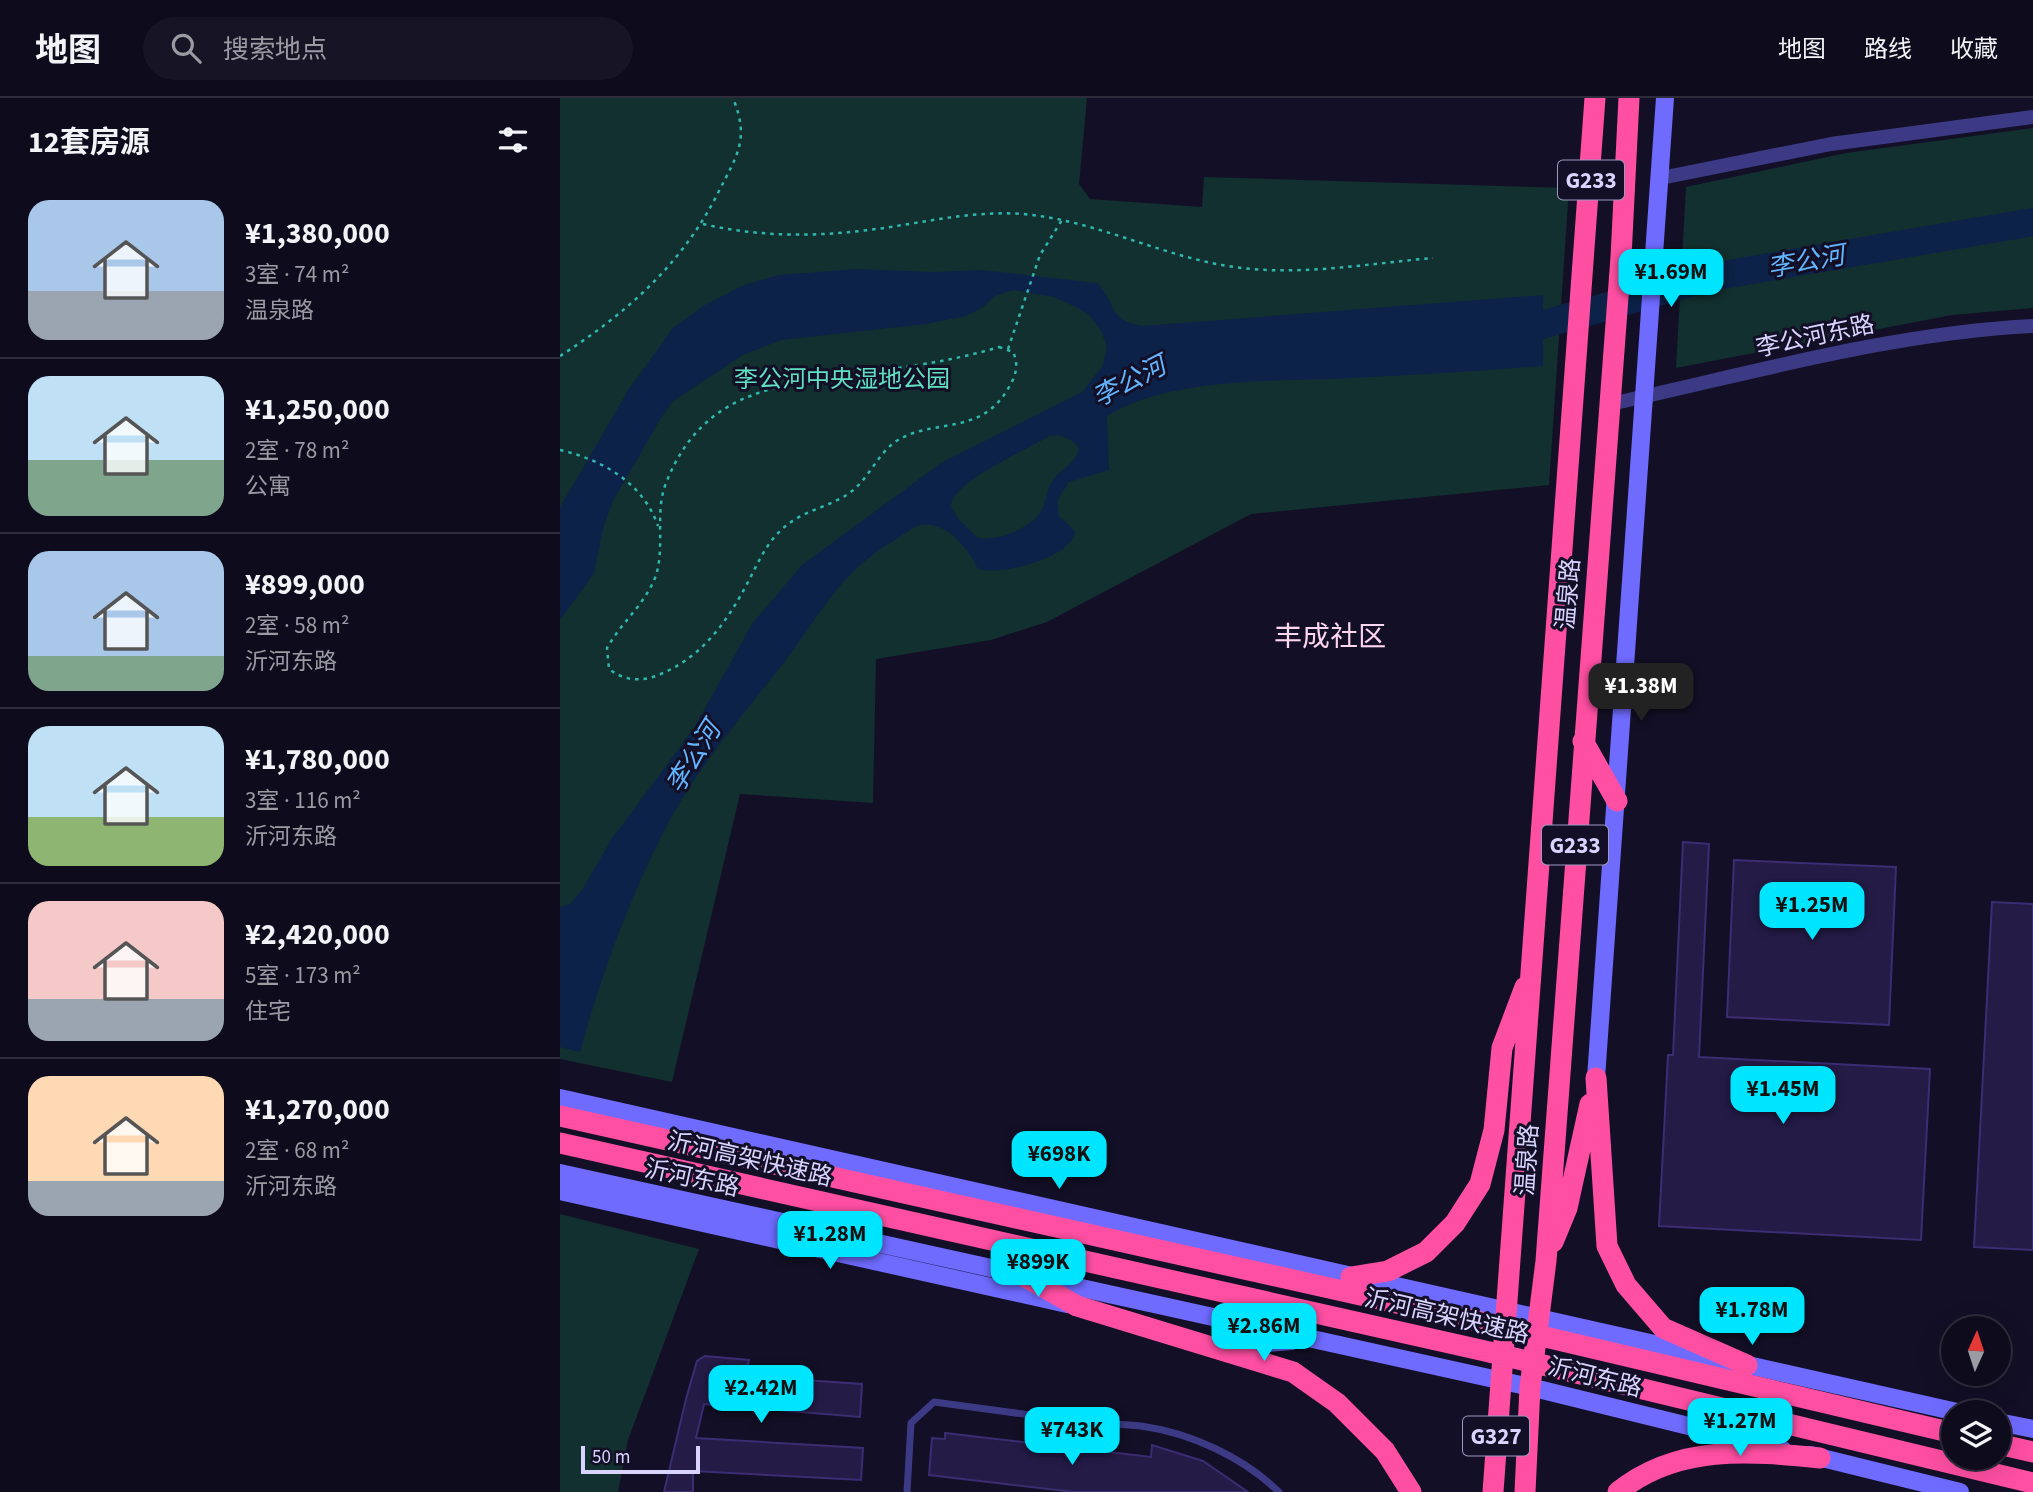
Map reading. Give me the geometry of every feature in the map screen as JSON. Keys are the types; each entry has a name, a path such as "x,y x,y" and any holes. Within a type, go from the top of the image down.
{"highway":[{"name":"温泉路","path":"1499,1380 1507,1312 1586,262 1595,98"},
{"name":"温泉路","path":"1530,1387 1546,1261 1621,257 1629,98"},
{"path":"1583,741 1617,801"},
{"path":"1351,1277 1388,1271 1426,1252 1455,1223 1480,1184 1494,1130 1502,1048 1533,966"},
{"path":"1546,1261 1567,1208 1596,1078"},
{"path":"1596,1078 1607,1246 1626,1285 1663,1328 1747,1366"},
{"name":"沂河高架快速路","path":"560,1116 1490,1324 1941,1430"},
{"path":"1494,1130 1516,1192"},
{"name":"沂河高架快速路","path":"560,1143 1471,1348 2033,1483"},
{"path":"1024,1276 1077,1306 1293,1372 1338,1402 1385,1451 1411,1492"},
{"name":"G327","path":"1493,1492 1499,1380"},
{"name":"G327","path":"1525,1492 1530,1387"},
{"path":"2011,1447 2033,1452"},
{"path":"1618,1492 1661,1466 1709,1453 1751,1452 1820,1458"}],"main road":[{"path":"1596,1078 1665,98"},
{"name":"沂河东路","path":"560,1098 1941,1408"},
{"name":"沂河东路","path":"560,1173 1530,1387 1960,1492"},
{"path":"560,1191 1077,1306"},
{"path":"1212,1347 1313,1339"},
{"path":"2011,1425 2033,1429"}],"street":[{"path":"1661,178 1867,138 2033,117"},
{"name":"李公河东路","path":"1609,404 1866,347 1981,328 2033,326"}],"lane":[{"path":"907,1492 911,1423 934,1402 1100,1424 1142,1426 1180,1435 1220,1450 1262,1476 1279,1492"}],"path":[{"path":"560,356 602,328 658,281 703,224 738,154 743,138 740,116 733,98"},
{"path":"703,224 765,234 811,234 862,231 953,215 1012,214 1062,220 1188,257 1264,270 1311,270 1433,258"},
{"path":"1008,349 1040,255 1062,220"},
{"path":"999,347 1008,349 1016,359 1014,378 995,405 968,421 913,433 890,446 863,482 847,494 792,521 775,535 738,601 698,652 656,676 630,680 609,669 607,648 642,601 655,577 659,529 666,484 682,454 708,422 737,400 803,380 952,361 999,347"},
{"path":"560,450 594,460 626,481 645,500 659,529"}],"green space":[{"name":"李公河中央湿地公园","path":"560,98 1087,98 1079,184 1090,199 1202,207 1204,177 1569,188 1549,485 1251,514 1047,622 991,640 876,659 873,803 740,794 672,1082 560,1059"},
{"path":"2033,128 2033,308 1952,315 1676,368 1686,187 1846,153"},
{"path":"560,1214 699,1249 628,1440 618,1492 560,1492"}],"water":[{"path":"857,269 933,272 982,270 1097,283 1123,320 1142,326 1543,295 1543,366 1400,376 1258,381 1193,387 1162,394 1133,403 1107,416 1109,470 1069,482 1058,499 1058,515 1075,531 1071,541 1049,557 1002,570 978,569 962,544 954,537 937,526 927,525 914,527 875,553 844,581 831,597 689,788 663,833 626,913 580,1052 560,1047 560,907 570,904 582,890 611,840 694,728 752,624 802,565 941,463 1082,392 1103,365 1107,346 1101,331 1090,316 1054,297 1013,290 995,296 983,307 966,316 926,324 781,340 743,355 673,401 661,418 614,499 604,525 594,573 560,620 560,507 629,389 673,328 705,305 744,285 779,275","holes":["1059,435 1077,446 1076,457 1053,480 1041,511 1022,528 1004,536 978,538 958,519 951,506 964,486 1049,436"]}],"building":[{"path":"1683,842 1709,844 1699,1057 1930,1069 1921,1240 1659,1226 1668,1055 1673,1055"},
{"path":"1734,860 1896,867 1889,1025 1727,1017"},
{"path":"1992,902 2033,904 2033,1250 1974,1247"},
{"path":"705,1356 749,1360 747,1368 805,1373 804,1380 862,1384 860,1417 704,1404 696,1438 863,1448 861,1480 693,1471 693,1492 664,1492 697,1361"},
{"path":"945,1433 1151,1457 1152,1445 1203,1461 1248,1492 1074,1492 929,1475 932,1438 945,1439"}],"waterway":[{"name":"李公河","path":"1506,335 1711,277 2033,222"}],"district":[{"name":"丰成社区","path":"1330,636"}]}
